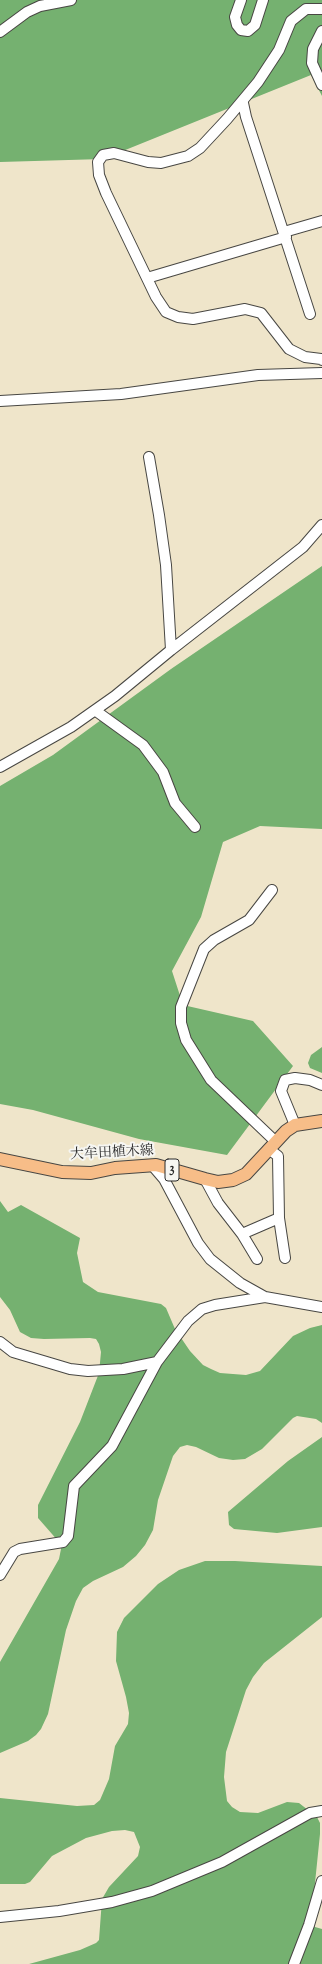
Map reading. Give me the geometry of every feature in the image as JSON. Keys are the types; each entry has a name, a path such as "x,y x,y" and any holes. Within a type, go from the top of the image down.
{"main road":[{"path":"294,1125 322,1121"},
{"name":"大牟田植木線","path":"0,1159 62,1172 91,1173 115,1168 152,1165 218,1182 233,1180 246,1174 294,1125"}],"street":[{"path":"0,32 27,12 40,6 70,0"},
{"path":"241,0 235,18 237,25 241,30 248,31 255,26 263,0"},
{"path":"322,9 306,9 291,21 279,50 243,103 200,148 188,156 161,163 148,162 114,153 103,155 98,162 99,176 106,193 147,278 166,312 178,318 193,319 245,309 261,313 289,349 305,357 322,360"},
{"path":"322,31 313,49 312,63 322,85"},
{"path":"243,103 246,117 310,314"},
{"path":"147,278 285,235 322,221"},
{"path":"0,400 121,394 258,375 322,373"},
{"path":"149,457 160,515 166,565 171,650"},
{"path":"0,767 71,727 96,711 171,650 303,547 322,525"},
{"path":"96,711 143,744 163,772 174,803 195,827"},
{"path":"272,890 249,920 214,940 204,949 181,1007 181,1023 186,1040 200,1066 211,1080 273,1146 278,1156 279,1218 285,1258"},
{"path":"294,1125 281,1091 285,1080 295,1078 310,1080 322,1086"},
{"path":"152,1165 164,1179 198,1243 210,1259 240,1283 265,1297"},
{"path":"205,1179 218,1203 242,1234 257,1259"},
{"path":"242,1234 279,1218"},
{"path":"0,1575 14,1552 20,1549 63,1542 68,1536 74,1486 112,1446 157,1362 188,1321 202,1309 215,1305 265,1297 322,1307"},
{"path":"0,1342 13,1352 70,1369 88,1371 123,1369 157,1362"},
{"path":"0,1917 59,1911 112,1902 152,1891 222,1862 310,1813 322,1810"},
{"path":"294,1964 309,1925 322,1881"}],"green space":[{"path":"0,0 322,0 322,96 311,75 103,159 0,162"},
{"path":"322,566 322,829 260,826 223,842 201,917 172,971 183,1005 253,1021 293,1066 227,1155 139,1139 33,1110 0,1104 0,786 53,755 171,669"},
{"path":"322,1047 322,1073 310,1068 308,1063 311,1055"},
{"path":"0,1201 8,1212 21,1205 80,1238 77,1253 83,1282 98,1292 161,1304 166,1308 175,1329 190,1351 203,1365 220,1373 246,1375 260,1371 293,1336 310,1328 322,1325 322,1423 316,1419 297,1416 293,1418 262,1449 245,1459 233,1460 219,1458 196,1447 187,1445 180,1447 173,1456 158,1500 153,1530 145,1545 136,1556 123,1567 93,1581 83,1588 76,1601 66,1630 48,1714 41,1729 28,1741 0,1753 0,1662 59,1559 61,1549 59,1542 38,1518 38,1505 80,1422 99,1373 101,1352 96,1339 31,1338 20,1332 10,1310 0,1297"},
{"path":"322,1437 322,1527 277,1533 234,1529 229,1525 228,1512 288,1461"},
{"path":"205,1561 235,1561 322,1566 322,1617 264,1663 253,1677 246,1690 226,1752 224,1777 227,1801 232,1807 240,1812 258,1813 287,1802 299,1803 317,1817 320,1823 320,1834 311,1922 315,1927 322,1929 322,1964 29,1964 80,1950 96,1943 99,1940 102,1899 109,1887 138,1856 140,1847 134,1832 125,1830 112,1831 86,1838 52,1856 30,1882 25,1884 0,1884 0,1798 77,1806 94,1805 100,1800 109,1779 115,1746 128,1724 129,1713 126,1697 116,1661 117,1632 124,1618 158,1584 179,1570"}]}
